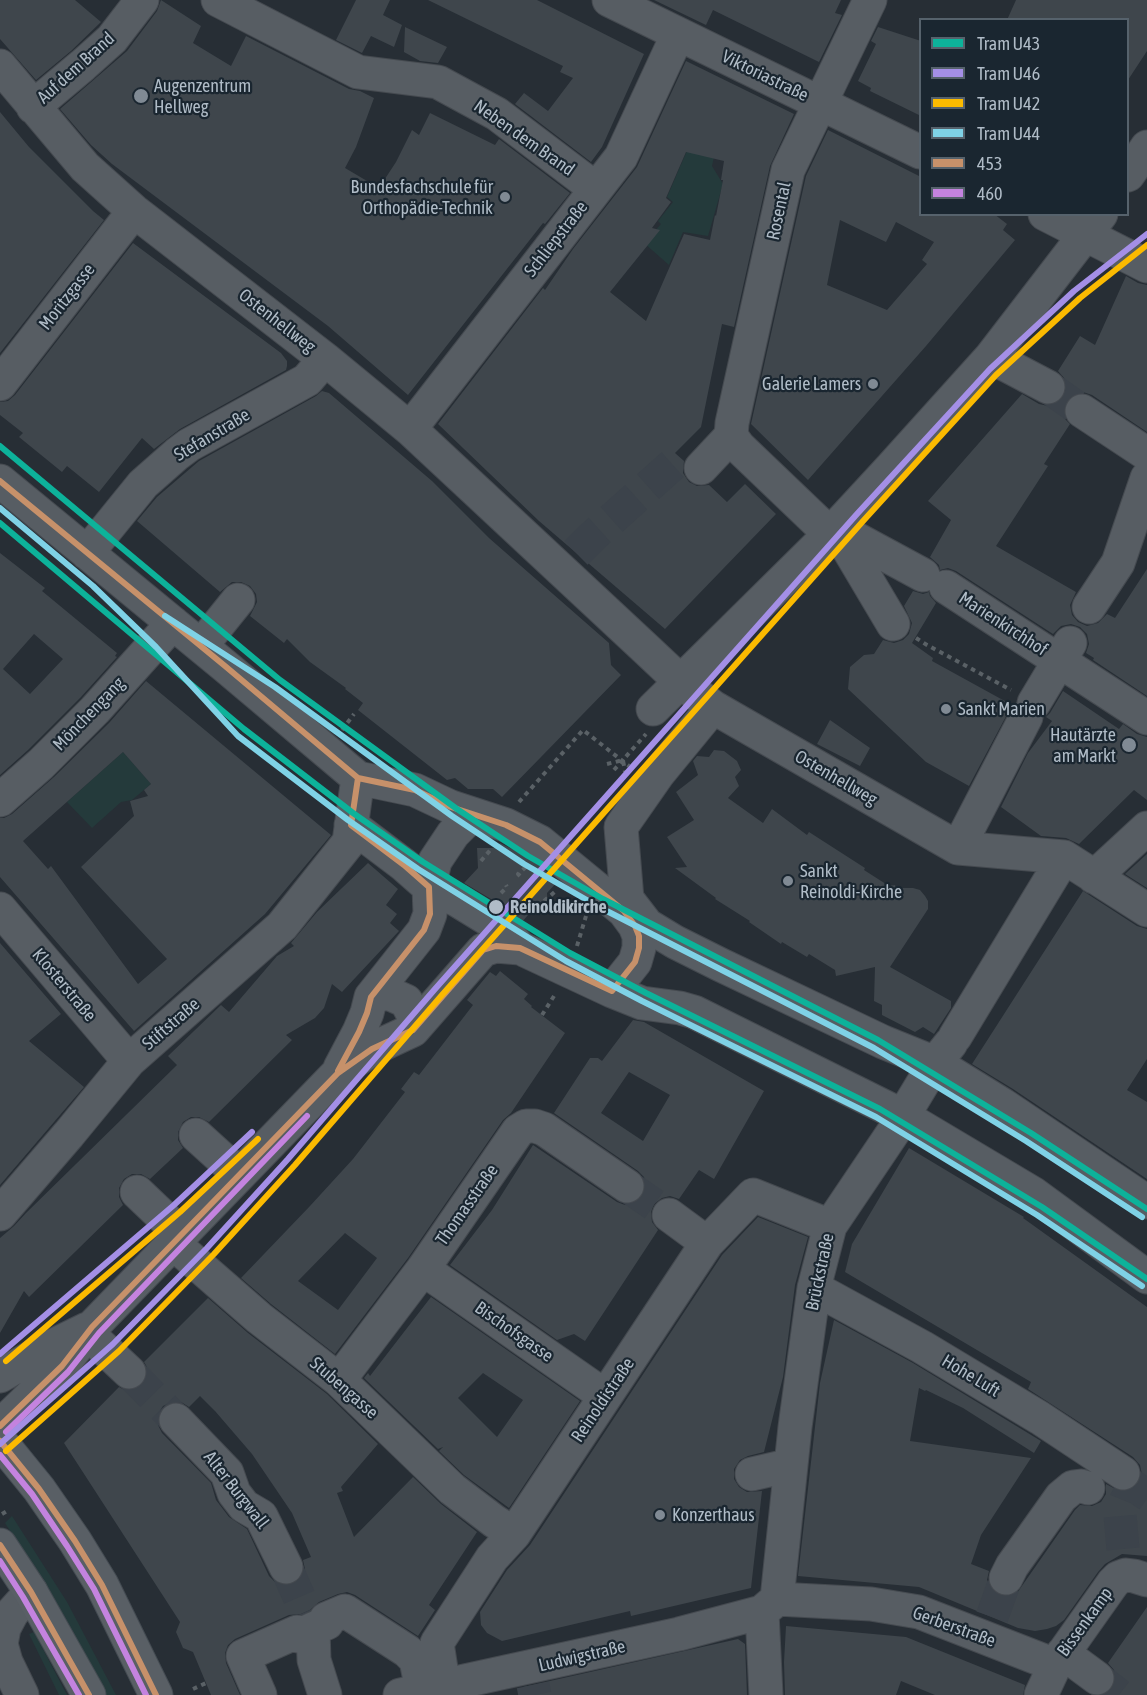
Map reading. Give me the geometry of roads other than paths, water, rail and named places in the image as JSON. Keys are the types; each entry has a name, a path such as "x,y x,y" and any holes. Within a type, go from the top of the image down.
{"main road":[{"path":"0,1441 39,1489 75,1540 102,1585 156,1695"},
{"path":"1,1529 31,1592 88,1695"}],"street":[{"name":"Auf dem Brand","path":"33,107 112,39 142,0"},
{"name":"Neben dem Brand","path":"218,0 358,72 438,82 497,114 596,189"},
{"name":"Viktoriastraße","path":"609,0 919,151"},
{"name":"Rosental","path":"731,436 788,170 870,0"},
{"name":"Schliepstraße","path":"410,429 621,157 678,34"},
{"name":"Ostenhellweg","path":"0,66 85,167 134,210 325,359 569,562 680,681 713,707 958,848 1064,858"},
{"path":"1129,174 1147,147"},
{"name":"Moritzgasse","path":"0,384 134,210"},
{"path":"1054,216 1092,225 1147,266"},
{"path":"650,721 680,681 833,531 991,357 1092,225"},
{"path":"991,357 1048,387"},
{"name":"Stefanstraße","path":"87,553 143,484 177,454 189,445 307,380 325,359"},
{"path":"1082,411 1147,474 1118,563 1089,607"},
{"path":"689,460 731,436 739,447 833,531 904,631"},
{"path":"0,481 358,777 415,790 472,815 506,825 540,842 624,911 675,942 883,1042 947,1048 1012,1111 1147,1202"},
{"name":"Marienkirchhof","path":"833,531 935,581 1065,652 1030,710 958,848"},
{"path":"201,646 238,600"},
{"name":"Mönchengang","path":"0,800 94,710 173,623"},
{"path":"1065,652 1147,718"},
{"path":"612,991 635,962 639,948 639,936 627,899 621,827 638,781 713,707"},
{"path":"358,777 350,833 404,865 432,874 457,900 501,927 520,948"},
{"path":"426,927 432,874 453,834 472,815"},
{"path":"1094,877 1147,828"},
{"name":"Stiftstraße","path":"0,1214 79,1143 129,1061 282,926 350,833"},
{"path":"1064,858 1147,910"},
{"name":"Brückstraße","path":"766,1695 770,1606 814,1288 830,1226 947,1048 1064,858"},
{"name":"Klosterstraße","path":"0,909 129,1061"},
{"path":"338,1073 367,1014 371,997 426,927 449,912 463,912 485,933 483,950"},
{"path":"0,1426 95,1335 177,1238 338,1073 372,1049 413,1030 483,950 496,946 520,948 642,1003 694,1012 903,1116 1034,1194 1147,1277"},
{"path":"371,997 388,993 406,1001 416,1018 413,1030"},
{"name":"Thomasstraße","path":"339,1380 423,1269 518,1131 526,1126 544,1129 627,1186"},
{"path":"196,1135 239,1174"},
{"name":"Stubengasse","path":"136,1192 177,1238 259,1318 339,1380 403,1452 438,1471 485,1514 514,1534"},
{"name":"Reinoldistraße","path":"427,1692 437,1643 492,1558 514,1534 707,1243 753,1195 830,1226"},
{"path":"669,1215 707,1243"},
{"name":"Bischofsgasse","path":"423,1269 606,1396"},
{"name":"Hohe Luft","path":"814,1288 922,1347 1040,1418 1123,1473"},
{"path":"95,1335 129,1372"},
{"path":"0,1376 44,1350 95,1335"},
{"name":"Alter Burgwall","path":"176,1420 227,1473 234,1493 244,1506 261,1516 286,1567"},
{"path":"752,1474 791,1465"},
{"path":"1006,1578 1017,1558 1061,1497 1072,1487 1088,1488"},
{"name":"Bissenkamp","path":"1041,1695 1059,1659 1118,1578 1125,1575 1147,1580"},
{"path":"22,1695 6,1662 1,1644 3,1628 12,1613 31,1592"},
{"name":"Gerberstraße","path":"770,1606 872,1604 919,1612 1059,1659 1097,1678"},
{"name":"Ludwigstraße","path":"427,1692 531,1676 770,1606"},
{"path":"260,1695 243,1656 297,1632 298,1636 327,1623 326,1619 345,1611 407,1651 416,1660 427,1692"},
{"path":"313,1629 314,1660 325,1695"}],"tunnel":[{"path":"1048,387 1082,411"},
{"path":"576,553 680,458"},
{"path":"627,1186 669,1215"},
{"path":"129,1372 176,1420"},
{"path":"1123,1549 1120,1515 1126,1500 1147,1470"},
{"path":"286,1567 313,1629"},
{"path":"992,1617 1006,1578"},
{"path":"1097,1678 1119,1695"},
{"path":"533,1685 535,1695"}],"tram line":[{"name":"U46","path":"0,1444 113,1344 207,1248 857,514 990,369 1074,291 1147,234"},
{"name":"U42","path":"6,1451 119,1351 214,1254 864,520 996,375 1080,298 1147,245"},
{"name":"U43","path":"0,446 280,680 457,809 528,856 603,899 878,1040 1031,1133 1147,1209"},
{"name":"U44","path":"0,508 93,586 156,647 238,736 348,820 418,869 566,961 876,1117 1037,1215 1142,1286"},
{"name":"U43","path":"0,523 244,729 353,813 423,862 570,953 880,1109 1042,1207 1147,1279"},
{"name":"U44","path":"165,616 275,687 452,816 524,864 599,907 874,1048 1026,1141 1142,1217"},
{"name":"U46","path":"0,1354 174,1205 252,1132"},
{"name":"U42","path":"6,1361 180,1212 258,1139"}],"place":[{"name":"Augenzentrum Hellweg","path":"141,96"},
{"name":"Bundesfachschule für Orthopädie-Technik","path":"505,197"},
{"name":"Galerie Lamers","path":"873,384"},
{"name":"Sankt Marien","path":"946,709"},
{"name":"Hautärzte am Markt","path":"1129,745"},
{"name":"Sankt Reinoldi-Kirche","path":"788,881"},
{"name":"Reinoldikirche","path":"496,907"},
{"name":"Konzerthaus","path":"660,1515"}]}
